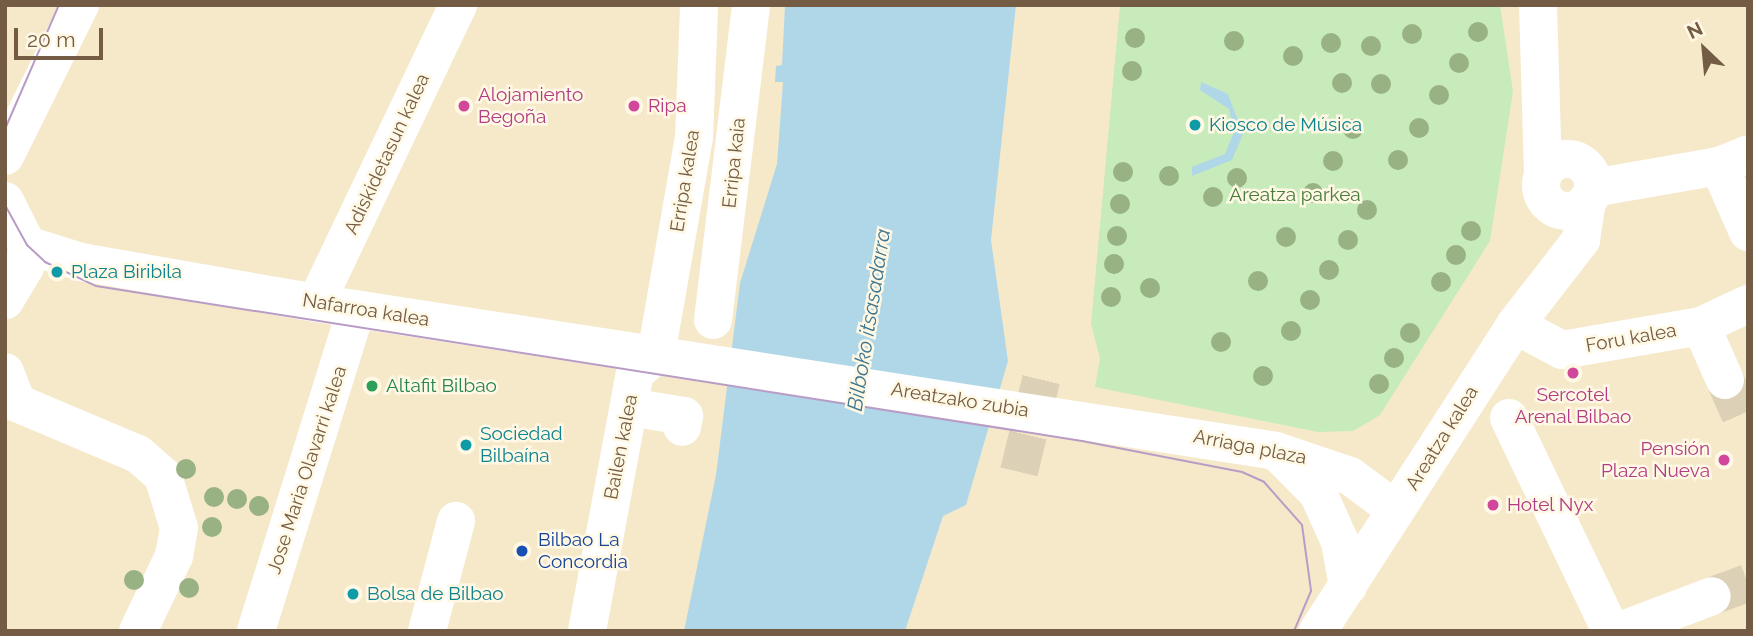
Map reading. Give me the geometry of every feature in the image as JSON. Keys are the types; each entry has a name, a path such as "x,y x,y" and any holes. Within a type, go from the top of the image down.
{"street":[{"path":"5,156 80,5"},
{"name":"Adiskidetasun kalea","path":"316,303 458,5"},
{"name":"Erripa kalea","path":"656,355 694,138 699,5"},
{"name":"Erripa kaia","path":"713,320 751,5"},
{"name":"Areatza kalea","path":"1318,631 1515,325 1543,296 1549,247 1576,184 1543,74 1538,5"},
{"path":"1576,184 1733,160 1748,233"},
{"path":"5,201 27,245 25,267 5,300"},
{"name":"Nafarroa kalea","path":"27,245 81,262 316,303 656,355 707,360"},
{"name":"Foru kalea","path":"1515,325 1562,350 1701,326 1748,304"},
{"name":"Jose Maria Olavarri kalea","path":"257,631 356,309"},
{"path":"1701,326 1725,380"},
{"name":"Bailen kalea","path":"587,631 635,373 656,355"},
{"name":"Areatzako zubia","path":"707,360 1130,427"},
{"path":"5,372 17,403 138,454 163,477 177,541 138,631"},
{"path":"629,407 684,416 682,427"},
{"path":"1509,418 1611,631"},
{"name":"Arriaga plaza","path":"1130,427 1276,451 1350,476 1396,510"},
{"path":"1276,451 1318,493 1340,542 1348,586"},
{"path":"427,631 456,521"},
{"path":"1620,631 1712,596"}],"shaded area":[{"path":"5,5 1748,5 1748,631 5,631"}],"green space":[{"name":"Areatza parkea","path":"1120,5 1500,5 1513,91 1490,241 1380,415 1353,431 1318,432 1095,387 1100,358 1091,324"}],"water":[{"name":"Bilboko itsasadarra","path":"785,5 1016,5 991,240 1008,361 966,505 943,516 905,631 684,631 716,475 740,283 777,164 783,82 775,82 776,66 782,65"},
{"path":"1201,82 1228,94 1243,134 1232,160 1192,176 1192,167 1225,154 1234,132 1229,109 1200,90"}],"tunnel":[{"path":"1019,472 1042,376"},
{"path":"1725,380 1744,423"},
{"path":"1712,596 1748,583"}],"tram line":[{"path":"5,129 59,5"},
{"path":"5,205 27,245 45,262 96,286 1082,441 1242,472 1264,482 1302,525 1311,591 1294,631"}],"place":[{"name":"Alojamiento Begoña","path":"464,106"},
{"name":"Ripa","path":"634,106"},
{"name":"Kiosco de Música","path":"1195,125"},
{"name":"Plaza Biribila","path":"57,272"},
{"name":"Sercotel Arenal Bilbao","path":"1573,373"},
{"name":"Altafit Bilbao","path":"372,386"},
{"name":"Sociedad Bilbaína","path":"466,445"},
{"name":"Pensión Plaza Nueva","path":"1724,460"},
{"name":"Hotel Nyx","path":"1493,505"},
{"name":"Bilbao La Concordia","path":"522,551"},
{"name":"Bolsa de Bilbao","path":"353,594"}]}
